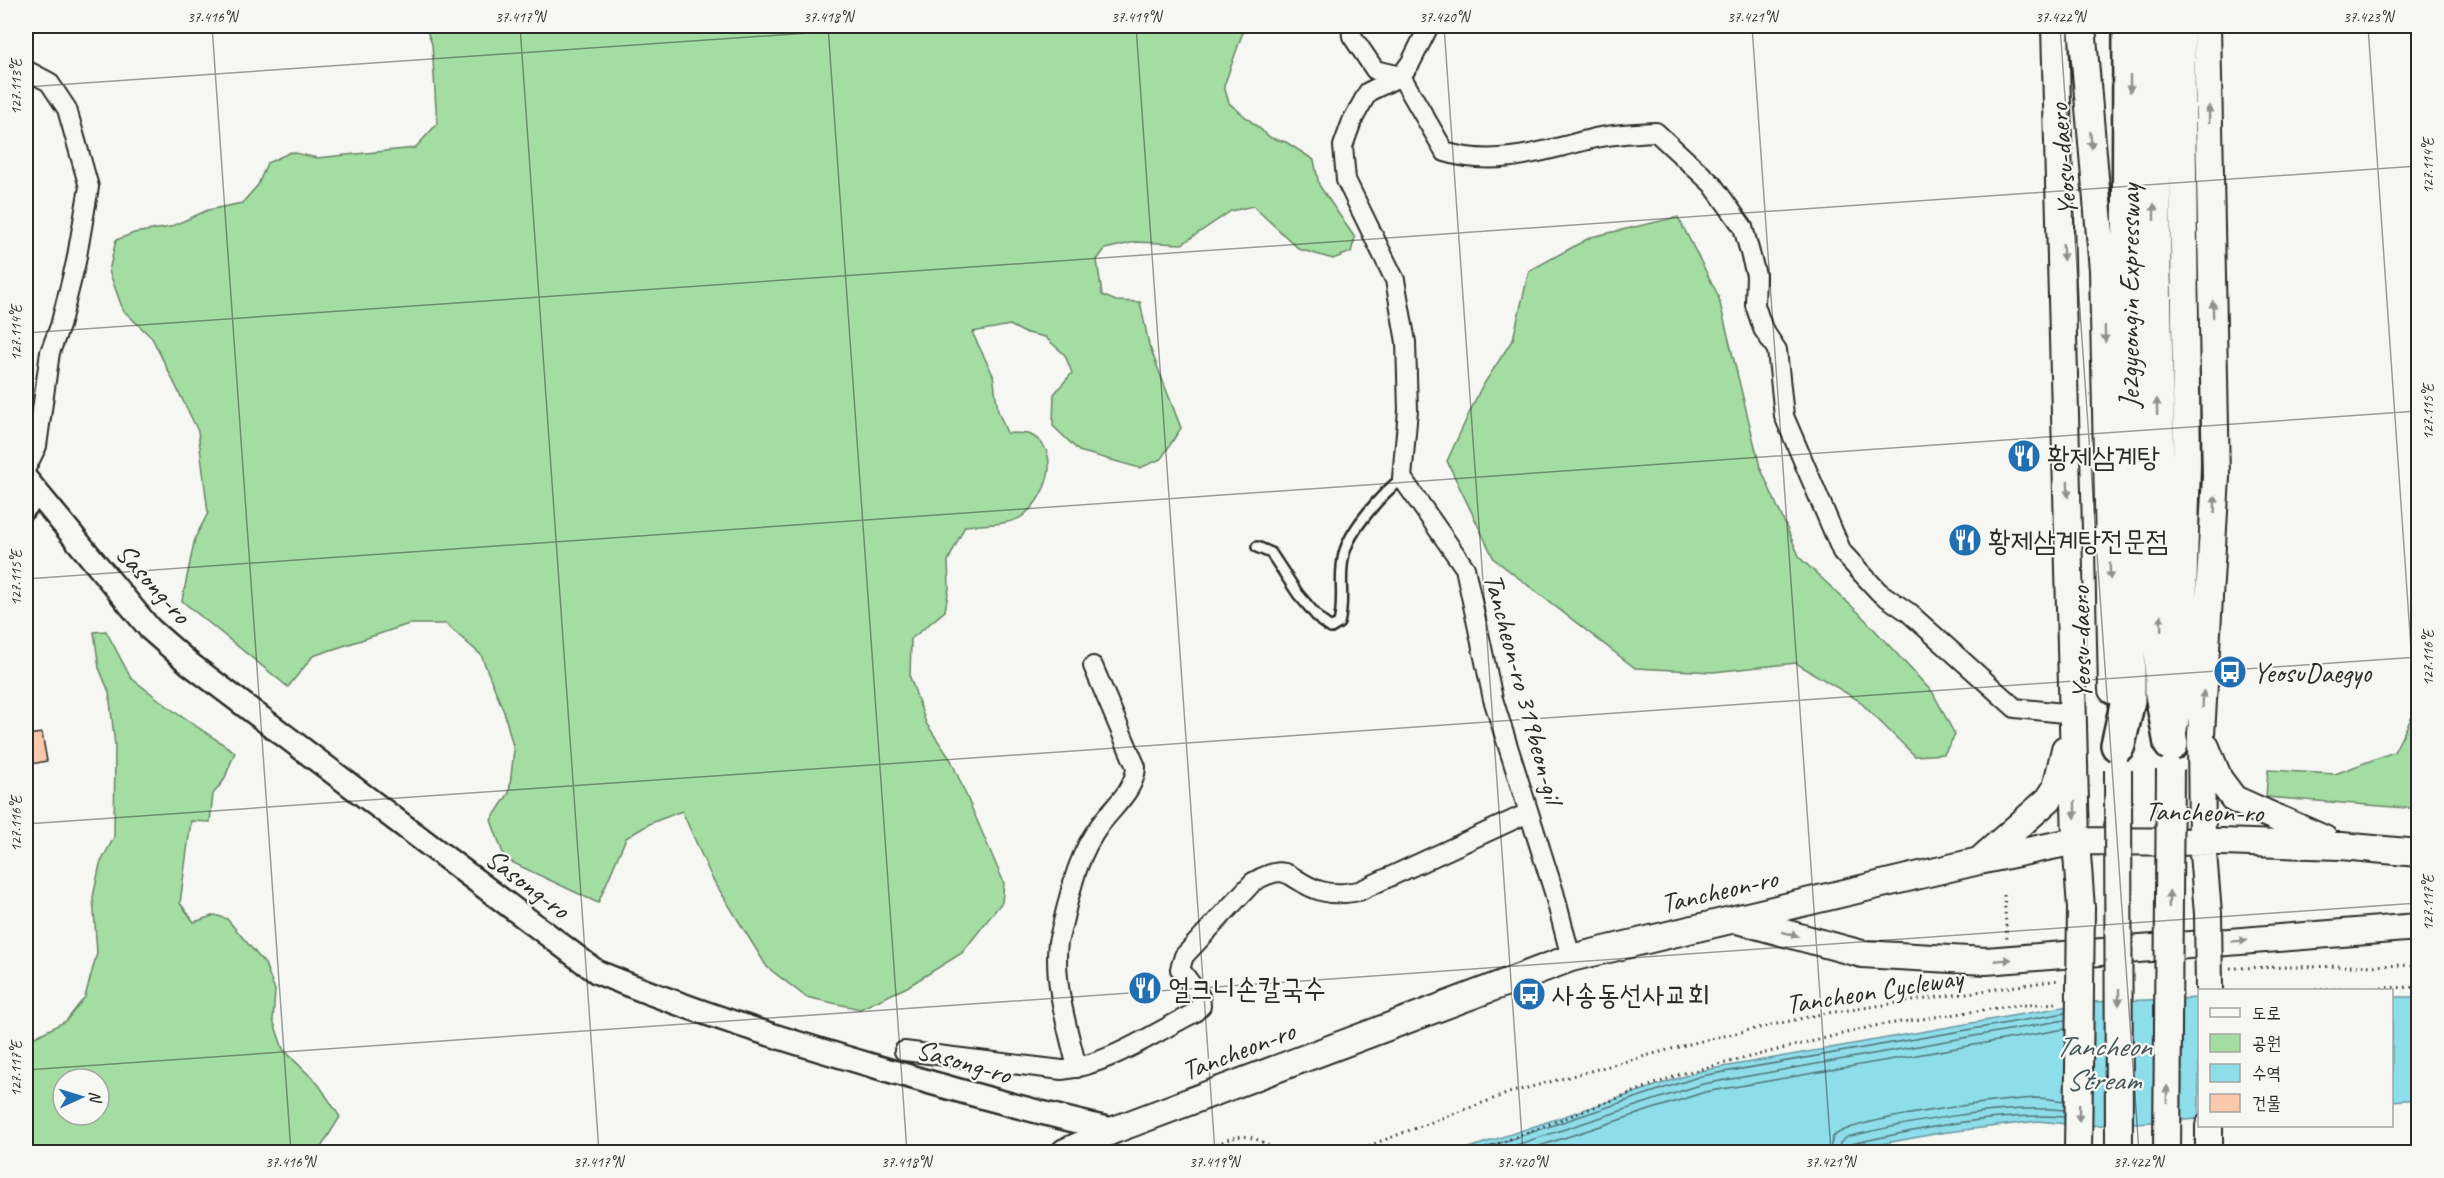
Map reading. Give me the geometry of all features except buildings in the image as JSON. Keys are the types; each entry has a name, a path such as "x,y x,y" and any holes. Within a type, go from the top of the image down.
{"highway":[{"name":"Je2gyeongin Expressway","path":"2118,758 2128,700 2130,26"},
{"name":"Je2gyeongin Expressway","path":"2154,26 2154,271 2162,694 2181,749"}],"main road":[{"path":"2055,26 2076,841 2081,908 2078,1152"},
{"name":"Yeosu-daero","path":"2082,26 2103,270 2112,704 2118,758 2119,1152"},
{"path":"2167,1152 2181,749 2180,696 2187,464 2181,26"},
{"path":"2207,26 2216,477 2181,749 2202,841 2208,914 2209,989"},
{"path":"1979,861 2049,799 2055,788 2073,714"},
{"path":"2181,749 2219,779 2234,799 2341,846"},
{"name":"Tancheon-ro","path":"1065,1152 1114,1131 1571,957 1979,861 2076,841 2202,841 2341,846 2418,853"},
{"path":"1734,919 1862,954 1986,961 2418,927"},
{"path":"2209,1127 2209,1152"}],"street":[{"path":"1352,26 1352,36 1375,70 1401,76 1445,152 1463,158 1514,158 1617,134 1656,132 1683,155 1712,184 1743,227 1756,275 1755,305 1763,329 1777,350 1784,416 1842,552 1879,592 1908,612 2015,708 2073,714"},
{"path":"1402,478 1408,410 1406,342 1395,280 1346,180 1344,146 1352,121 1368,92 1401,76 1411,62 1429,26"},
{"path":"26,70 49,82 67,109 89,187 76,262 60,326 50,352 37,446 26,468"},
{"name":"Tancheon-ro 319beon-gil","path":"1402,478 1466,568 1493,699 1554,892 1571,957"},
{"name":"Sasong-ro","path":"26,479 150,629 190,664 597,972 672,1003 828,1053 1036,1113 1114,1131"},
{"path":"1077,1068 1066,1022 1057,954 1058,942 1078,861 1095,831 1130,786 1135,777 1136,767 1093,666"},
{"path":"904,1051 1062,1070 1077,1068 1131,1045 1194,1013 1201,1006 1200,996 1180,969 1184,956 1253,882 1268,874 1285,871 1321,891 1335,894 1359,891 1528,813"}],"lane":[{"path":"1257,547 1271,553 1298,594 1321,621 1331,628 1339,623 1343,607 1344,554 1380,496 1402,478"},
{"path":"26,515 42,499"}],"path":[{"path":"2004,895 2008,947"},
{"path":"2224,968 2418,965"},
{"name":"Tancheon Cycleway","path":"1352,1152 1509,1093 1697,1042 1821,1014 2064,980"},
{"path":"2341,989 2418,987"},
{"path":"1476,1152 1681,1074 1772,1051 1874,1026 2011,1006 2070,1003"},
{"path":"1200,1152 1239,1134 1260,1140 1278,1152"},
{"path":"2384,1152 2418,1149"}],"green space":[{"path":"425,26 1245,26 1224,86 1229,103 1271,138 1286,142 1314,160 1319,185 1355,238 1351,252 1333,259 1299,249 1253,206 1231,211 1182,244 1135,242 1105,249 1097,260 1102,295 1116,301 1140,302 1149,345 1181,428 1161,459 1140,468 1079,451 1053,426 1054,394 1072,373 1065,355 1045,337 1023,332 1010,325 972,332 993,375 998,411 1007,433 1029,434 1041,443 1047,452 1048,475 1039,497 1032,507 1018,519 1004,523 965,526 948,561 949,588 945,611 911,639 910,677 926,723 951,760 1004,883 1002,902 962,953 907,987 860,1009 806,997 767,967 712,878 682,811 651,823 626,838 598,903 505,859 491,820 509,793 514,750 504,712 481,655 446,624 409,624 313,656 288,687 182,601 195,538 208,513 198,431 152,338 123,310 109,271 116,240 134,233 170,227 208,210 242,203 258,185 267,163 291,152 317,158 415,148 437,124 432,44"},
{"path":"1678,217 1718,295 1760,467 1800,558 1859,613 1933,693 1955,735 1944,754 1915,756 1858,700 1796,663 1713,672 1635,668 1494,559 1447,461 1480,390 1513,339 1529,271 1591,237"},
{"path":"106,631 131,678 179,715 235,752 224,780 213,794 210,822 191,821 180,903 194,922 215,915 227,919 265,964 275,990 273,1020 283,1049 319,1085 340,1117 318,1152 26,1152 26,1038 35,1037 66,1021 85,997 97,953 93,897 100,864 114,837 115,746 109,692 99,668 94,632"},
{"path":"2418,705 2418,809 2266,797 2268,770 2335,774 2394,752"}],"water":[{"path":"2393,997 2418,997 2418,1099 2393,1101"},
{"name":"Tancheon Stream","path":"2198,998 2198,1119 2086,1126 2038,1121 1940,1133 1838,1152 1457,1152 1700,1071 2091,1002"}],"place":[{"name":"황제삼계탕","path":"2024,456"},
{"name":"황제삼계탕전문점","path":"1965,540"},
{"name":"YeosuDaegyo","path":"2230,672"},
{"name":"얼크니손칼국수","path":"1145,988"},
{"name":"사송동선사교회","path":"1529,994"}]}
